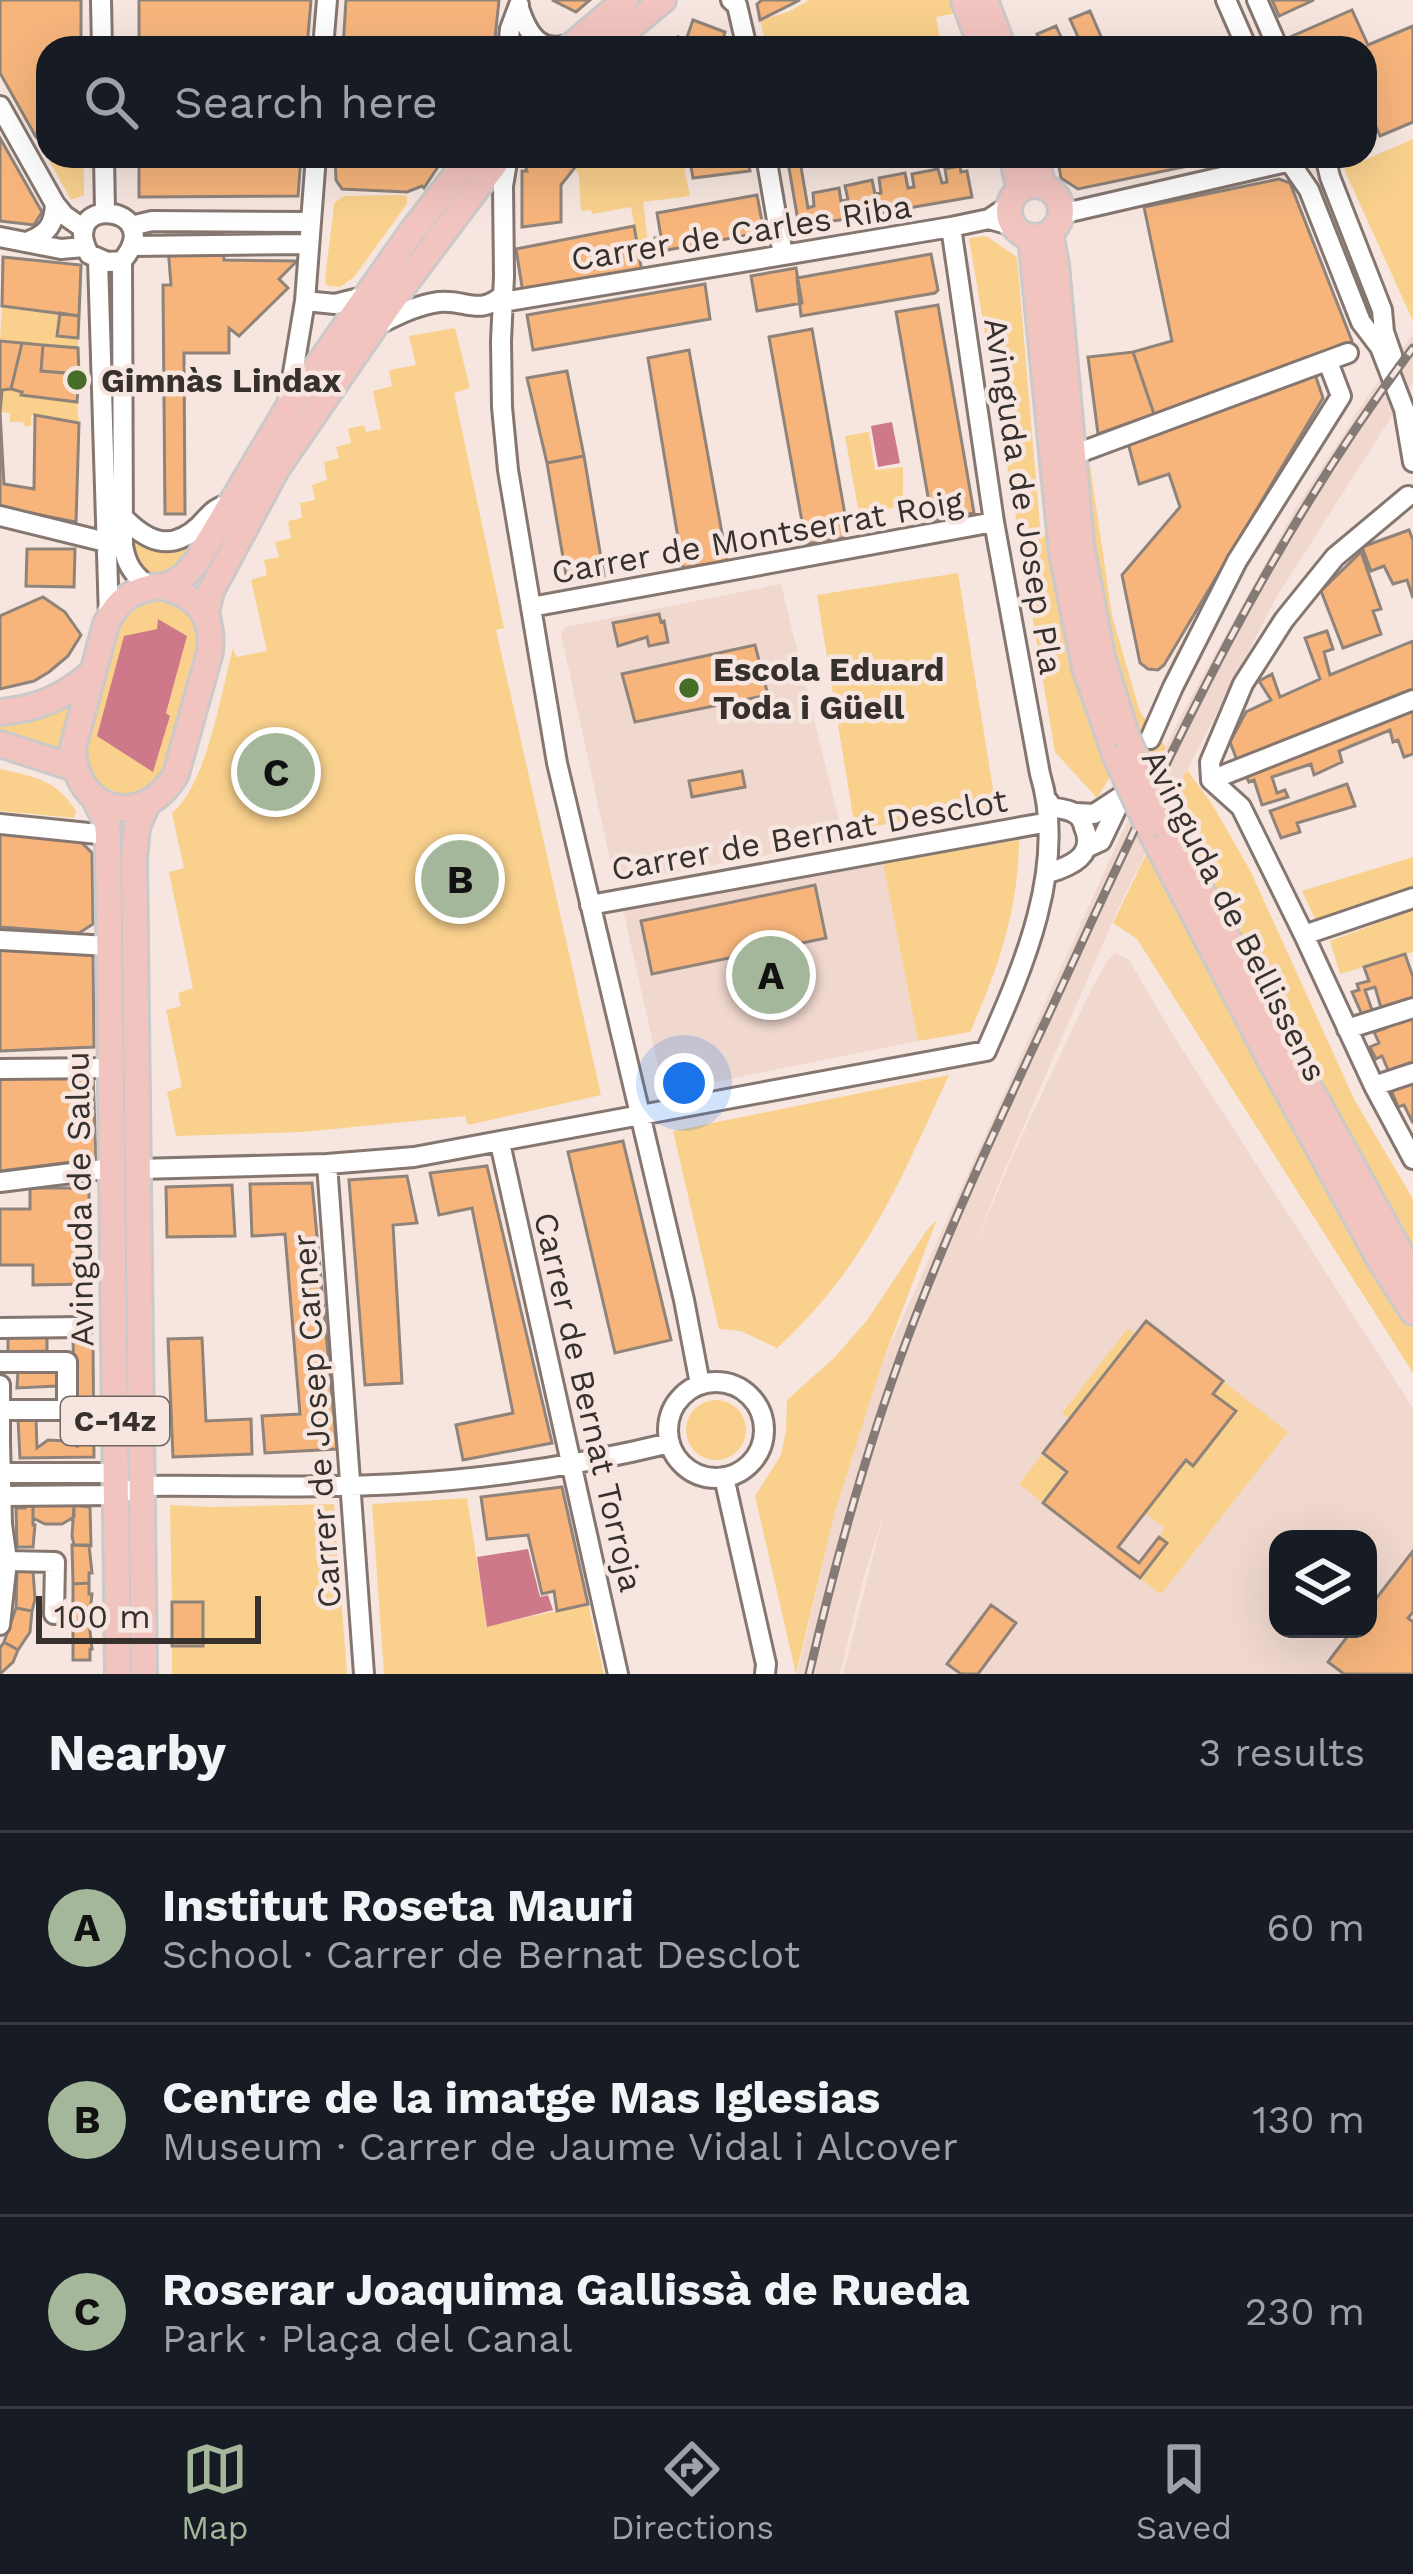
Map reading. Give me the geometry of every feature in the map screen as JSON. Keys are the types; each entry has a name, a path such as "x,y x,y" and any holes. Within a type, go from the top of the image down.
{"main road":[{"path":"582,36 625,0"},
{"path":"620,36 663,0"},
{"path":"964,0 978,36"},
{"path":"985,0 998,36"},
{"path":"0,745 74,768 73,747 114,608 127,596 183,577 197,561 287,408 462,168"},
{"path":"208,620 211,591 277,468 456,213 495,168"},
{"name":"Avinguda de Bellissens","path":"1015,168 1027,214 1062,554 1084,668 1131,745"},
{"name":"Avinguda de Bellissens","path":"1033,168 1027,214 1056,265 1082,544 1102,657 1131,745 1164,840 1268,1056 1413,1312"},
{"path":"158,587 187,595 208,620"},
{"name":"C-14z","path":"144,1674 134,840 146,804 168,789 176,774 210,652 208,620"},
{"path":"0,712 51,702 93,672"},
{"name":"C-14z","path":"74,768 94,797"},
{"path":"94,797 121,808 146,804"},
{"name":"Avinguda de Salou","path":"94,797 108,835 118,1674"},
{"name":"Avinguda de Bellissens","path":"1164,840 1413,1276"}],"street":[{"path":"101,0 102,36"},
{"path":"324,36 327,0"},
{"path":"731,0 737,5 744,36"},
{"path":"1226,0 1242,36"},
{"path":"1257,0 1273,36"},
{"path":"519,4 532,36"},
{"path":"509,36 519,4"},
{"path":"0,106 55,204 89,245"},
{"path":"104,168 105,211"},
{"path":"287,408 305,301 315,168"},
{"path":"504,168 501,341 506,453 530,608 557,763 700,1384"},
{"path":"768,168 784,255"},
{"name":"Carrer de Carles Riba","path":"375,326 435,303 493,304 503,298 951,227 1267,168"},
{"path":"1296,168 1361,322 1380,347 1404,410 1413,463 1404,478 1410,500 1335,557 1285,620 1243,684 1210,762 1211,780 1241,807 1374,1086 1407,1134 1413,1159"},
{"path":"1328,168 1382,310 1384,332 1413,411"},
{"path":"29,241 49,230 55,204"},
{"path":"109,618 114,543 89,245 94,215 105,211 121,215 128,244 122,516 114,543"},
{"path":"128,244 152,221 311,222"},
{"name":"Avinguda de Josep Pla","path":"639,1116 986,1051 1013,990 1039,912 1048,801 994,523 951,227"},
{"path":"0,237 61,249 128,244 309,244"},
{"path":"307,274 316,292 335,304"},
{"path":"305,301 335,304 367,296"},
{"path":"470,307 488,318 501,341"},
{"path":"1073,454 1348,353"},
{"path":"1131,745 1173,687 1237,561 1341,397 1328,362"},
{"path":"122,516 155,540 178,541 210,512 230,504"},
{"path":"0,516 114,543 134,574 158,587"},
{"name":"Carrer de Montserrat Roig","path":"530,608 994,523"},
{"path":"1211,780 1413,700"},
{"name":"Avinguda de Josep Pla","path":"1040,774 1042,864"},
{"path":"1048,801 1052,807 1094,814 1124,795 1101,841 1088,847"},
{"path":"1042,864 1062,869 1085,853 1083,823 1076,813"},
{"path":"0,824 108,835"},
{"name":"Carrer de Bernat Desclot","path":"590,904 1038,824"},
{"path":"1304,935 1413,898"},
{"path":"0,940 109,946"},
{"path":"1348,1029 1413,1008"},
{"path":"0,1057 111,1061"},
{"path":"0,1069 111,1061"},
{"path":"1374,1086 1413,1073"},
{"path":"138,1168 414,1157 639,1116"},
{"name":"Carrer de Bernat Torroja","path":"500,1143 618,1674"},
{"name":"Carrer de Josep Carner","path":"327,1164 364,1674"},
{"path":"0,1182 112,1168"},
{"path":"0,1328 83,1328"},
{"path":"0,1362 67,1362 68,1410 0,1410"},
{"path":"722,1382 738,1388 753,1399 762,1418 763,1440 754,1459 724,1477 692,1472 670,1443 671,1413 680,1397 700,1384 722,1382"},
{"path":"0,1385 1,1524 7,1561 1,1617"},
{"path":"2,1473 142,1486 349,1485 473,1479 574,1465 670,1443"},
{"path":"724,1477 765,1674"},
{"path":"3,1496 115,1484"},
{"path":"7,1561 55,1562 54,1614"}],"shaded area":[{"path":"809,0 951,0 957,13 936,17 940,36 764,36 760,20"},
{"path":"1413,139 1413,321 1344,169 1377,168 1377,155"},
{"path":"53,168 84,168 84,195 71,200"},
{"path":"575,168 684,168 690,196 643,202 650,258 641,261 631,207 592,214 581,211"},
{"path":"403,195 407,204 354,277 340,287 328,286 334,203 344,196"},
{"path":"986,236 1017,257 1040,527 1047,538 1037,455 1089,458 1112,616 1140,712 1166,747 1129,819 1112,774 1097,798 1055,752 969,238"},
{"path":"2,306 60,313 58,335 78,338 78,348 0,341"},
{"path":"455,328 470,388 454,393 504,628 496,630 601,1095 468,1125 465,1116 303,1132 176,1136 167,1092 182,1087 166,1010 181,1006 178,993 193,988 169,872 184,868 172,813 204,760 233,648 236,657 267,651 251,580 267,575 264,560 279,557 275,542 291,538 288,521 302,518 300,503 315,500 312,485 327,480 324,462 339,458 336,447 351,443 348,429 364,425 366,432 381,429 373,391 392,386 389,370 416,365 409,336"},
{"path":"1413,334 1413,383 1276,598 1177,790 1118,909 974,1248 1090,992 1116,953 1129,960 1413,1408 1413,1674 843,1674 884,1513 840,1674 797,1674 834,1515 883,1361 1121,835 1297,506"},
{"path":"2,390 22,395 77,402 79,423 31,415 31,426 10,422 10,413 0,412"},
{"path":"892,422 900,463 878,467 871,426"},
{"path":"869,432 875,470 903,467 903,506 859,514 845,436"},
{"path":"201,535 175,572 148,573 135,557 132,536"},
{"path":"958,573 996,807 855,829 817,595"},
{"name":"Escola Eduard Toda i Güell","path":"781,584 844,841 615,883 561,634 565,627"},
{"path":"148,599 170,602 186,612 196,628 198,650 165,771 147,790 122,795 98,784 90,773 85,748 118,627 130,610"},
{"path":"158,619 187,636 153,772 97,736 124,636 157,629"},
{"path":"72,701 59,752 0,736 0,721"},
{"path":"0,769 52,786 76,811 74,818 0,811"},
{"path":"1187,770 1250,870 1355,1101 1413,1199 1413,1373 1137,939 1113,923"},
{"path":"1019,840 1005,938 970,1032 918,1041 883,863"},
{"path":"1413,857 1413,887 1316,921 1302,891"},
{"path":"883,863 918,1041 664,1092 623,909"},
{"path":"1413,910 1413,952 1340,974 1330,941"},
{"path":"949,1075 878,1221 808,1317 777,1348 741,1331 719,1329 673,1131"},
{"path":"937,1219 883,1361 834,1515 796,1674 755,1496 781,1455 787,1400 868,1319"},
{"path":"1128,1328 1136,1334 1069,1419 1062,1413"},
{"path":"1223,1381 1288,1432 1161,1594 1140,1578 1167,1543 1159,1537 1165,1528 1145,1513 1186,1460 1235,1411 1213,1394"},
{"path":"716,1400 737,1409 746,1430 737,1451 716,1460 695,1451 686,1430 695,1409"},
{"path":"1043,1453 1067,1472 1043,1503 1019,1484"},
{"path":"467,1498 487,1626 588,1604 604,1674 384,1674 372,1504"},
{"path":"334,1504 347,1674 172,1674 172,1646 203,1603 172,1602 170,1505"},
{"path":"528,1549 540,1597 548,1595 553,1610 487,1627 477,1557"}],"building":[{"path":"0,0 81,0 81,36 36,36 36,137 0,73"},
{"path":"139,0 311,0 308,36 139,36"},
{"path":"346,0 499,0 495,36 344,36"},
{"path":"552,0 590,0 576,12"},
{"path":"800,0 760,20 757,4"},
{"path":"1272,0 1314,0 1279,16"},
{"path":"1352,10 1364,36 1293,36"},
{"path":"1090,11 1101,36 1078,36 1070,19"},
{"path":"693,20 725,32 724,36 687,36"},
{"path":"1056,26 1061,36 1038,36"},
{"path":"1413,26 1413,122 1380,136 1377,41"},
{"path":"0,138 42,212 34,225 0,221"},
{"path":"139,168 300,168 298,196 139,197"},
{"path":"336,168 437,168 424,188 407,192 342,189"},
{"path":"574,168 561,185 561,222 522,227 522,171"},
{"path":"691,168 750,171 693,178"},
{"path":"789,168 801,168 808,208 814,206 813,193 839,188 841,201 848,200 845,186 872,180 875,194 881,193 879,178 905,173 908,188 914,187 912,174 938,169 942,183 947,182 945,169 967,171 972,197 799,227"},
{"path":"1059,168 1179,168 1078,189 1061,178"},
{"path":"1279,179 1290,183 1352,341 1346,348 1307,357 1154,414 1133,352 1172,341 1144,207"},
{"path":"757,195 764,232 657,252 655,238 661,237 657,213"},
{"path":"634,226 642,272 523,293 516,249"},
{"path":"223,234 224,260 297,261 279,279 288,288 239,336 229,328 229,353 184,353 185,514 165,514 163,285 171,285 167,235"},
{"path":"931,254 935,293 801,316 797,278"},
{"path":"3,257 81,265 79,316 2,306"},
{"path":"796,268 802,303 757,311 751,276"},
{"path":"705,284 710,319 533,350 527,315"},
{"path":"938,305 974,513 932,520 896,312"},
{"path":"60,313 79,316 78,338 57,336"},
{"path":"812,329 849,537 806,544 769,337"},
{"path":"0,341 22,343 11,389 2,390 0,413"},
{"path":"22,343 43,345 41,371 79,374 77,402 21,395 11,389"},
{"path":"43,345 78,348 79,374 41,371"},
{"path":"689,350 727,561 683,568 648,358"},
{"path":"1133,352 1154,414 1098,434 1088,357"},
{"path":"567,371 584,456 547,463 527,378"},
{"path":"1314,371 1323,398 1164,665 1148,669 1140,663 1122,575 1180,507 1169,474 1139,484 1128,443"},
{"path":"0,413 4,484 34,489 35,415 79,423 76,522 0,507"},
{"path":"584,456 604,576 567,581 547,463"},
{"path":"1409,530 1413,598 1407,580 1393,584 1384,566 1371,571 1362,547"},
{"path":"27,549 75,549 74,587 26,586"},
{"path":"1361,552 1381,609 1373,611 1381,634 1343,648 1321,591"},
{"path":"43,597 65,612 81,635 68,656 49,672 0,689 0,616"},
{"path":"659,614 668,642 649,646 647,637 618,646 613,623"},
{"path":"1327,631 1333,649 1324,652 1330,675 1413,641 1413,692 1237,760 1230,742 1246,712 1271,700 1259,681 1272,674 1280,697 1320,679 1305,638"},
{"path":"755,645 768,695 635,722 622,674"},
{"path":"1413,706 1413,754 1404,757 1390,730 1339,751 1342,762 1314,775 1311,764 1272,777 1277,793 1285,790 1288,797 1262,805 1254,780 1249,782 1244,772"},
{"path":"742,771 745,787 692,797 689,781"},
{"path":"1347,784 1355,806 1297,823 1300,832 1281,838 1270,811"},
{"path":"0,833 80,841 92,853 93,924 79,933 0,927"},
{"path":"483,853 493,892 437,906 426,865"},
{"path":"815,885 826,938 652,974 641,921"},
{"path":"0,945 93,951 94,1047 0,1051"},
{"path":"1405,954 1413,977 1413,1001 1382,1011 1375,987 1365,990 1373,1013 1363,1017 1352,992 1359,990 1357,984 1369,981 1364,967"},
{"path":"1413,1015 1413,1065 1389,1072 1382,1056 1376,1059 1370,1047 1379,1043 1374,1032"},
{"path":"0,1073 93,1073 96,1159 0,1171"},
{"path":"1413,1078 1413,1123 1392,1092 1395,1084"},
{"path":"623,1141 671,1340 615,1353 568,1152"},
{"path":"487,1166 552,1443 463,1460 456,1425 513,1413 472,1208 439,1215 430,1173"},
{"path":"407,1176 417,1223 393,1225 402,1383 365,1385 349,1180"},
{"path":"312,1183 337,1449 265,1453 262,1416 300,1414 285,1234 252,1236 250,1184"},
{"path":"232,1185 235,1236 167,1237 166,1187"},
{"path":"30,1188 89,1188 89,1284 33,1285 33,1265 0,1265 0,1209 30,1209"},
{"path":"1146,1321 1223,1381 1213,1394 1236,1411 1193,1466 1186,1460 1118,1547 1139,1563 1159,1537 1167,1543 1140,1578 1043,1503 1067,1472 1043,1453"},
{"path":"47,1334 47,1351 8,1352 8,1335"},
{"path":"202,1338 206,1421 251,1419 252,1454 173,1457 168,1339"},
{"path":"73,1342 93,1342 94,1457 20,1458 18,1419 36,1419 37,1448 48,1440 77,1446"},
{"path":"18,1371 57,1371 57,1386 17,1388"},
{"path":"562,1487 588,1604 557,1611 554,1591 542,1594 528,1535 487,1539 481,1497"},
{"path":"33,1505 33,1547 17,1547 16,1508"},
{"path":"33,1505 74,1505 74,1517 62,1524 45,1524 33,1518"},
{"path":"74,1505 90,1507 91,1546 74,1545"},
{"path":"72,1545 89,1545 89,1583 73,1584"},
{"path":"1413,1551 1413,1612 1408,1618 1413,1622 1413,1674 1344,1674 1328,1662 1346,1638 1377,1638 1377,1597"},
{"path":"17,1571 33,1571 32,1611 16,1608"},
{"path":"89,1583 89,1622 73,1622 73,1584"},
{"path":"172,1602 203,1602 203,1646 172,1646"},
{"path":"991,1605 1016,1623 978,1674 961,1674 947,1664"},
{"path":"16,1608 32,1611 30,1632 18,1650 4,1642"},
{"path":"73,1622 89,1622 90,1660 73,1660"},
{"path":"4,1642 18,1650 0,1674 0,1648"}],"railway":[{"path":"809,1674 879,1418 928,1285 990,1141 1151,794 1229,640 1316,490 1413,348"}],"place":[{"name":"Gimnàs Lindax","path":"77,380"},
{"name":"Escola Eduard Toda i Güell","path":"689,688"},
{"name":"Roserar Joaquima Gallissà de Rueda","path":"276,772"},
{"name":"Centre de la imatge Mas Iglesias","path":"460,879"},
{"name":"Institut Roseta Mauri","path":"771,975"}]}
